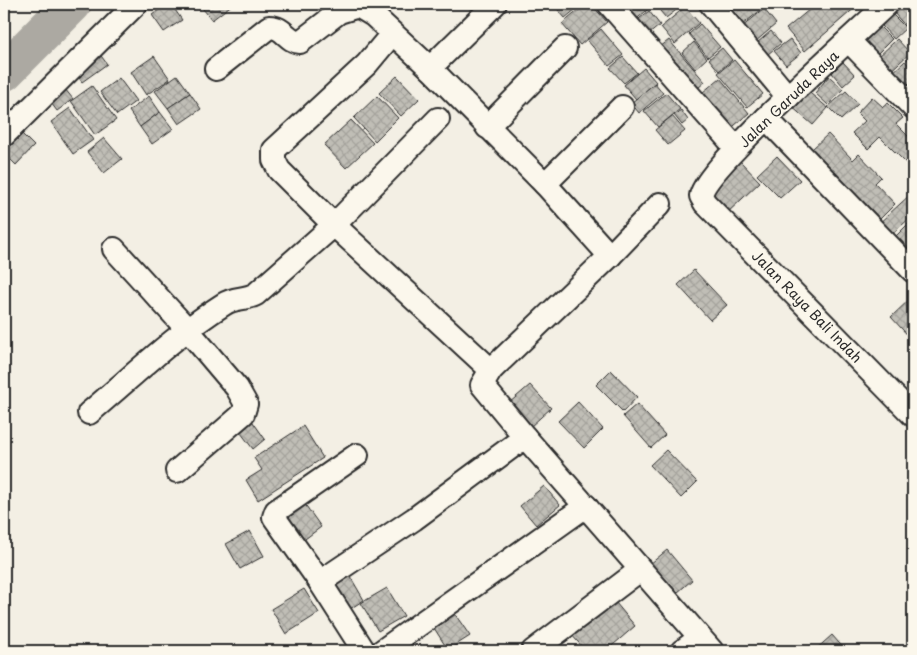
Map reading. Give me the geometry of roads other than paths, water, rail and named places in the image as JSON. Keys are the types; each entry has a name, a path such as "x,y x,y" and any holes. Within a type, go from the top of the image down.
{"street":[{"path":"4,135 136,4"},
{"path":"430,68 495,4"},
{"path":"609,4 736,148"},
{"path":"712,4 788,97"},
{"name":"Jalan Garuda Raya","path":"703,200 702,192 704,187 736,148 887,4"},
{"path":"216,69 269,27 278,28 293,41 300,42 339,12 359,5 373,15 430,68 487,128 545,184 610,256"},
{"path":"392,34 367,64 274,150 274,160 279,170 334,225 491,370"},
{"path":"849,41 912,102"},
{"path":"487,128 565,48"},
{"path":"545,184 622,107"},
{"path":"766,118 913,271"},
{"path":"89,413 187,329 228,301 250,298 256,294 334,225 438,119"},
{"name":"Jalan Raya Bali Indah","path":"703,200 913,415"},
{"path":"660,204 610,256 491,370 483,381 484,389 706,645 682,651"},
{"path":"114,249 187,329 237,388 246,404 246,410 177,471"},
{"path":"320,582 414,519 525,437"},
{"path":"358,455 274,514 276,522 320,582 364,651"},
{"path":"382,651 586,506"},
{"path":"533,651 640,570"}],"waterway":[{"path":"4,72 72,4"}]}
